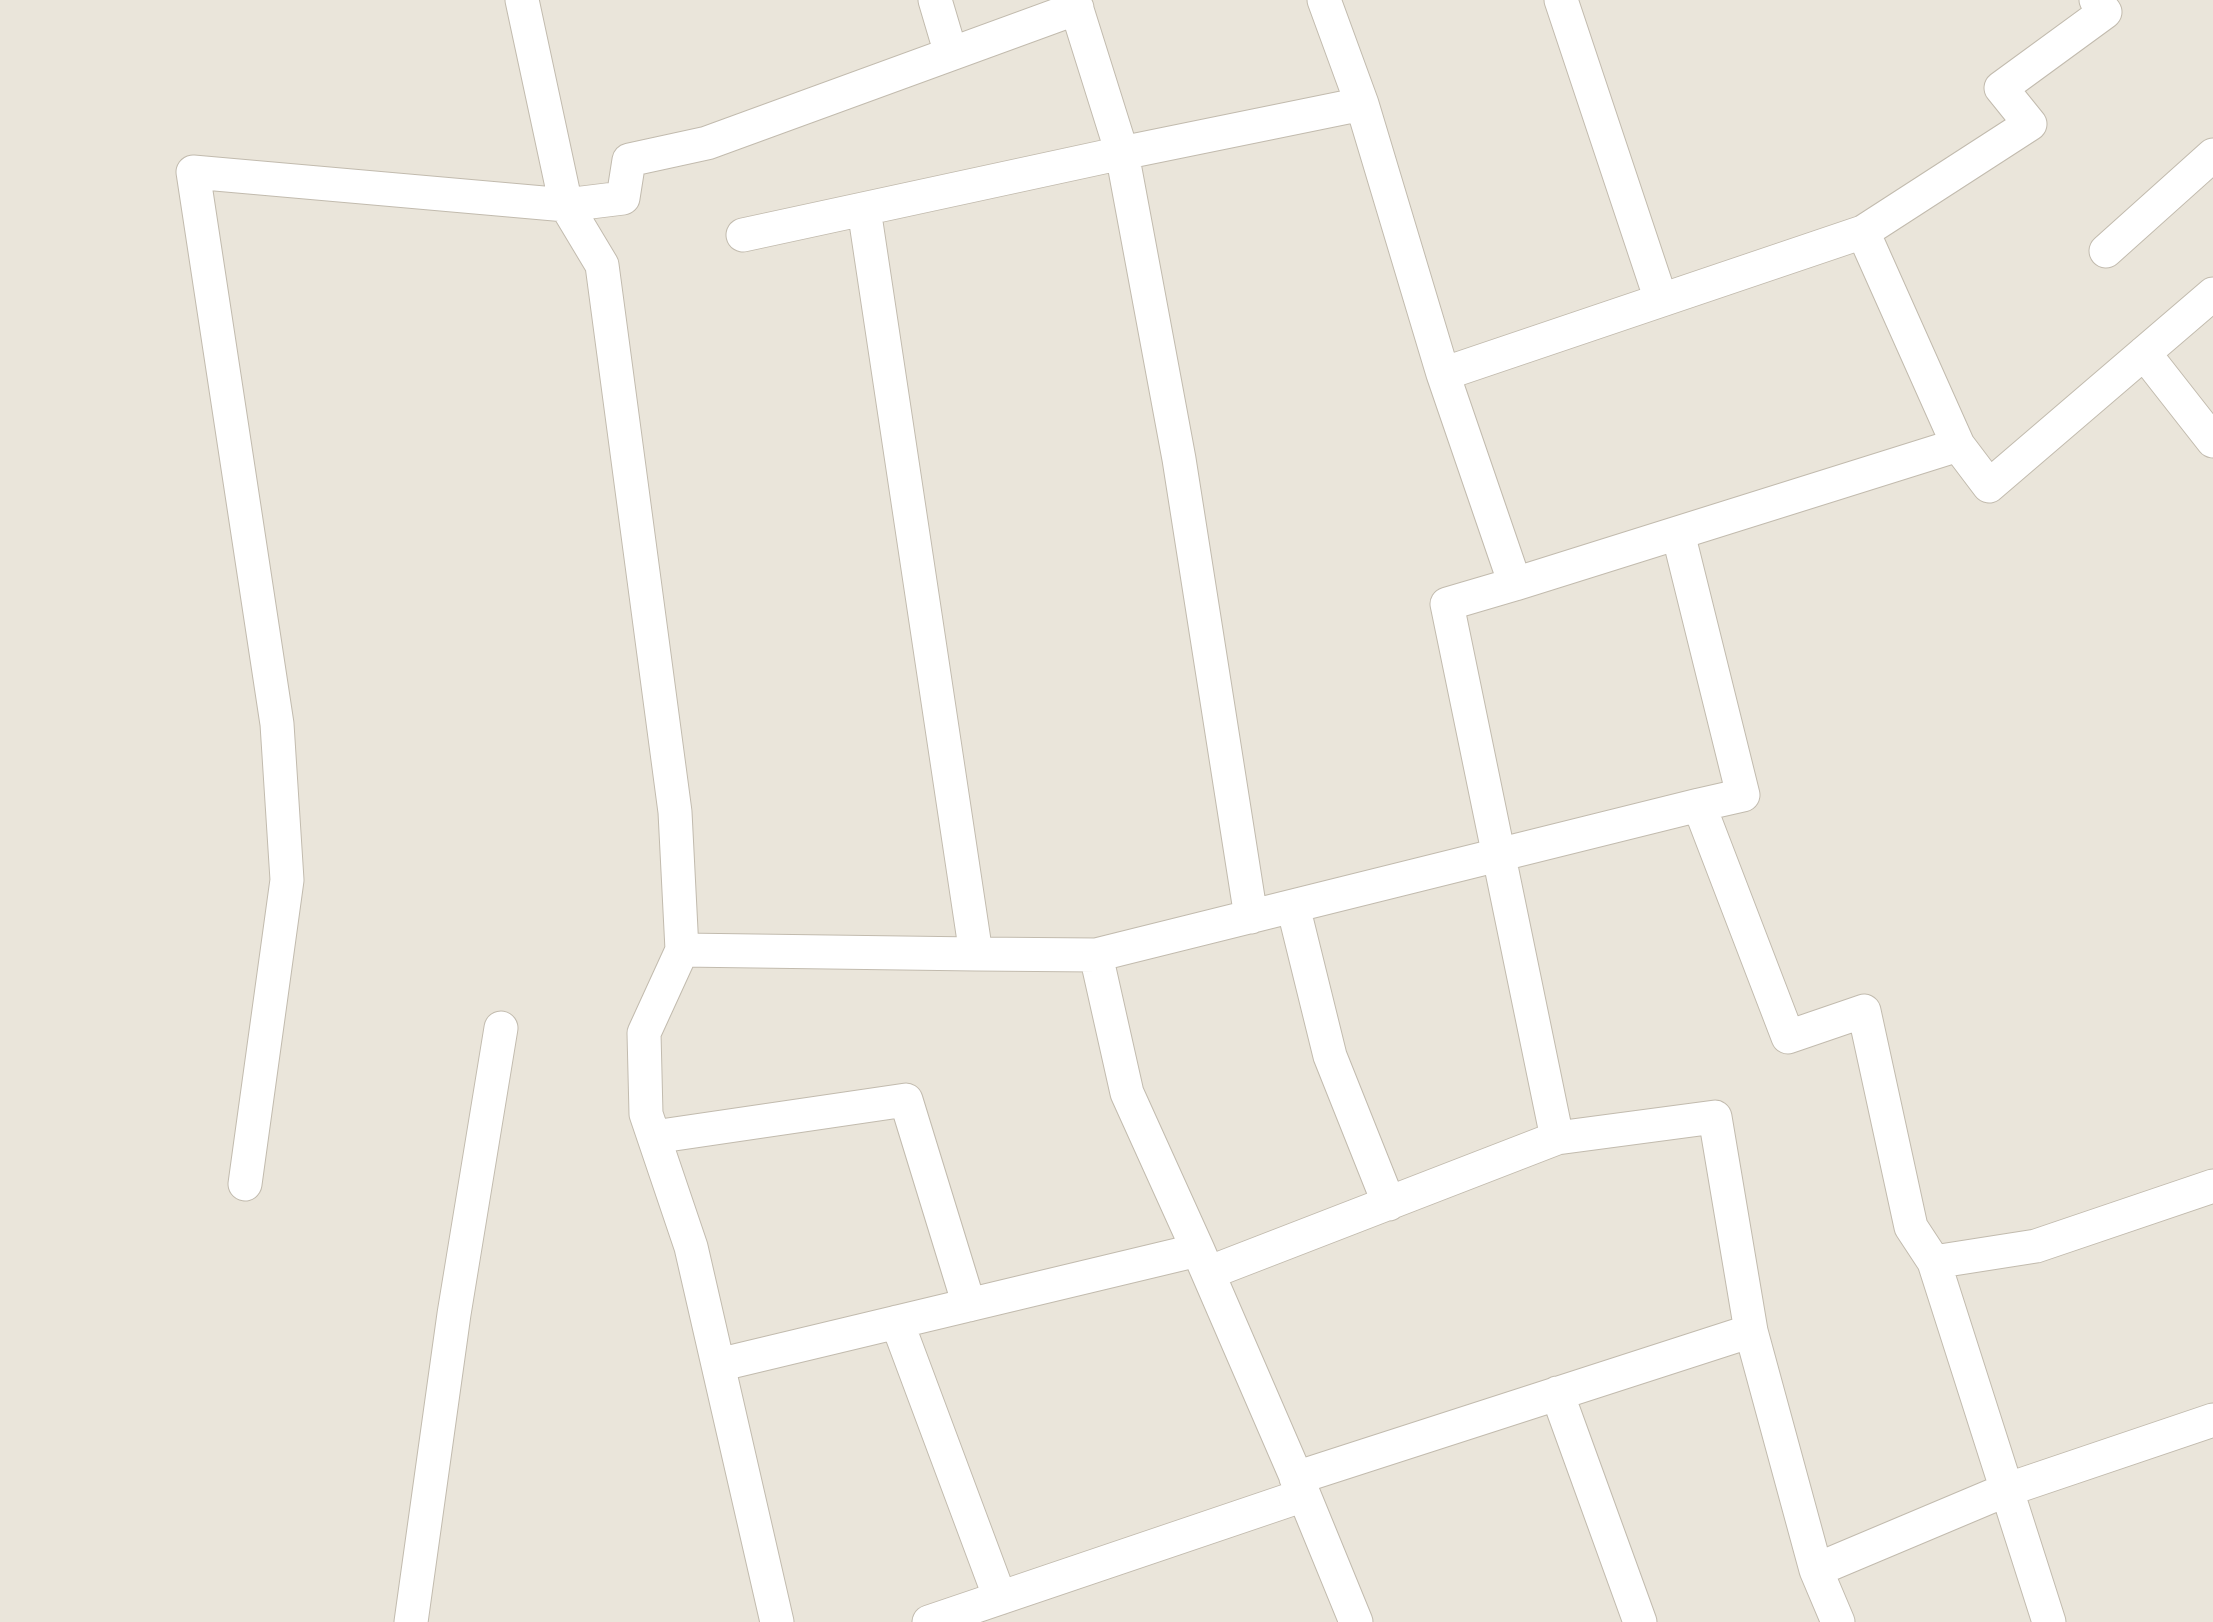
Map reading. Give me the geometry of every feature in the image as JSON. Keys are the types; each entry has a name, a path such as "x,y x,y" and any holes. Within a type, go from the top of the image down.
{"street":[{"path":"522,0 566,205 602,265 675,812 682,950 644,1033 646,1114 691,1247 777,1622"},
{"path":"935,0 951,54"},
{"path":"1324,0 1362,104 1443,374 1515,584"},
{"path":"1561,0 1661,300"},
{"path":"1443,374 1863,232 2030,124 2001,88 2105,12 2096,0"},
{"path":"245,1184 287,880 277,724 193,172 566,205 623,198 630,160 707,143 951,54 1076,4 1122,153 1179,459 1251,916"},
{"path":"743,235 1362,104"},
{"path":"2106,251 2213,155"},
{"path":"864,209 976,954"},
{"path":"1863,232 1958,445 1989,486 2213,294"},
{"path":"2144,353 2213,441"},
{"path":"1557,1138 1448,604 1958,445"},
{"path":"682,950 1095,955 1743,795 1678,533"},
{"path":"1699,805 1788,1037 1864,1011 1911,1227 1934,1262 2049,1622"},
{"path":"1293,906 1330,1056 1389,1204"},
{"path":"1095,955 1127,1093 1300,1486 1356,1622"},
{"path":"411,1622 454,1314 501,1028"},
{"path":"654,1137 906,1100 969,1305"},
{"path":"718,1365 969,1305 1203,1262 1389,1204 1557,1138 1715,1118 1751,1330 1816,1570 1838,1622"},
{"path":"1934,1262 2036,1246 2213,1186"},
{"path":"897,1322 1000,1598"},
{"path":"929,1622 1557,1393 1751,1330"},
{"path":"1557,1393 1640,1622"},
{"path":"1816,1570 2006,1490 2213,1420"}],"shaded area":[{"path":"0,0 2213,0 2213,1622 0,1622"}]}
